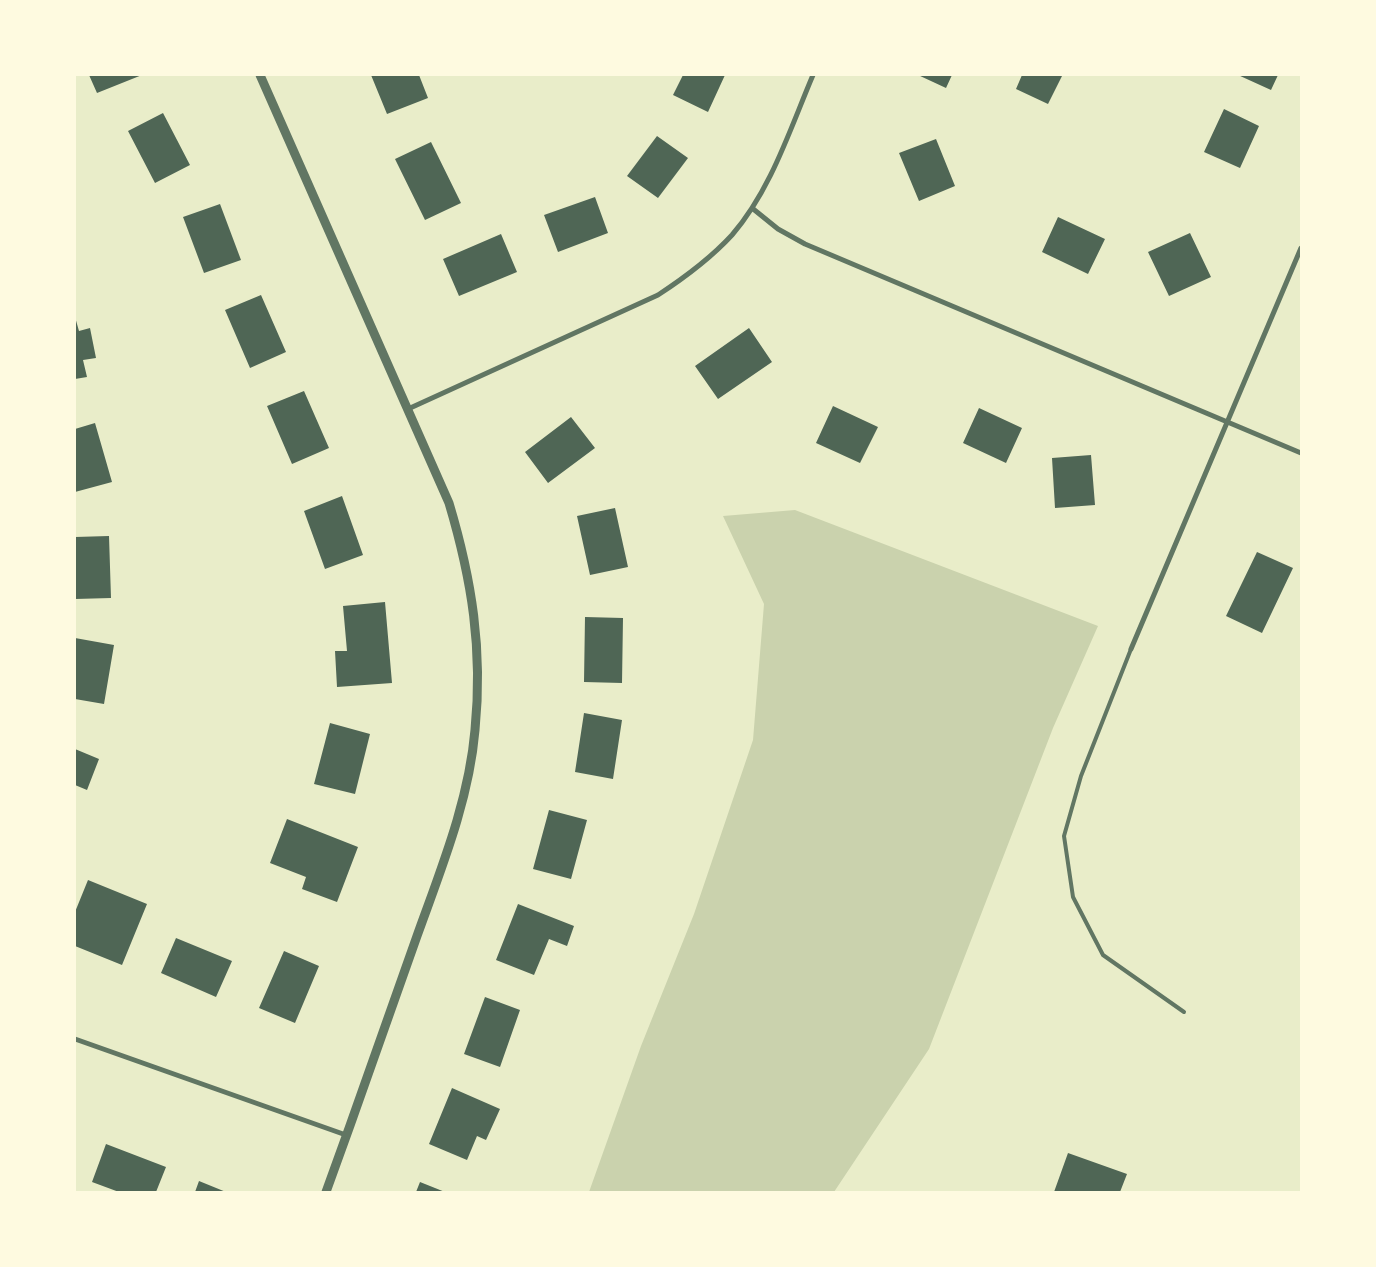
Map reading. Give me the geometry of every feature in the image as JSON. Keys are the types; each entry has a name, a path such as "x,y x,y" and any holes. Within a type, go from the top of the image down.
{"street":[{"path":"260,75 449,503 465,556 475,613 478,671 475,731 466,790 447,851 326,1192"},
{"path":"408,409 658,295 692,273 731,235 752,208 774,169 813,75"},
{"path":"752,208 778,229 805,244 1301,453"},
{"path":"1131,650 1301,248"},
{"path":"75,1039 346,1135"}],"lane":[{"path":"1131,650 1081,776 1064,836 1073,898 1103,955 1184,1012"}],"green space":[{"path":"795,510 1098,626 1053,728 929,1049 834,1192 589,1192 641,1046 694,914 753,740 764,604 723,516"}],"building":[{"path":"89,75 142,75 97,93"},
{"path":"371,75 419,75 428,98 387,114"},
{"path":"683,75 725,75 708,112 673,95"},
{"path":"918,75 952,75 946,88"},
{"path":"1022,75 1062,76 1048,104 1016,89"},
{"path":"1238,75 1278,75 1271,90"},
{"path":"1224,109 1259,126 1240,168 1204,152"},
{"path":"163,113 190,165 155,183 128,131"},
{"path":"657,136 688,158 658,198 627,176"},
{"path":"936,139 955,186 919,201 899,153"},
{"path":"431,142 461,203 425,220 395,159"},
{"path":"595,197 608,233 558,252 544,215"},
{"path":"220,204 241,260 204,273 183,217"},
{"path":"1058,217 1105,239 1088,274 1042,252"},
{"path":"1190,233 1211,277 1169,296 1148,252"},
{"path":"501,234 517,272 459,296 443,259"},
{"path":"261,295 286,352 250,368 225,310"},
{"path":"75,317 79,331 90,328 96,358 83,360 87,377 75,379"},
{"path":"749,328 772,362 718,399 695,366"},
{"path":"304,391 329,448 292,464 267,406"},
{"path":"833,406 878,427 860,463 816,443"},
{"path":"979,408 1022,428 1006,463 963,443"},
{"path":"571,417 595,448 548,483 525,452"},
{"path":"95,423 112,482 75,492 75,429"},
{"path":"1091,455 1095,505 1055,508 1052,458"},
{"path":"342,496 363,555 325,569 304,511"},
{"path":"615,508 628,567 590,575 577,516"},
{"path":"109,536 111,598 75,599 75,537"},
{"path":"1257,552 1293,568 1262,633 1226,616"},
{"path":"385,602 392,683 337,687 335,651 347,651 343,606"},
{"path":"585,617 623,618 622,683 584,682"},
{"path":"75,638 114,645 104,704 75,699"},
{"path":"584,713 622,720 613,779 575,772"},
{"path":"330,723 370,734 355,794 314,784"},
{"path":"75,749 99,759 87,790 75,785"},
{"path":"549,810 587,820 571,879 533,869"},
{"path":"287,819 358,847 337,902 302,889 306,877 270,863"},
{"path":"88,880 147,904 122,965 75,946 75,912"},
{"path":"518,904 574,926 567,946 549,939 534,975 496,960"},
{"path":"176,938 232,961 216,997 161,973"},
{"path":"284,951 319,966 295,1023 259,1008"},
{"path":"485,997 520,1010 500,1067 464,1054"},
{"path":"452,1088 500,1109 486,1140 477,1136 467,1160 429,1144"},
{"path":"106,1144 166,1167 156,1192 119,1192 92,1182"},
{"path":"1068,1153 1127,1174 1120,1192 1054,1192"},
{"path":"199,1181 226,1192 195,1192"},
{"path":"420,1182 445,1192 416,1192"}]}
